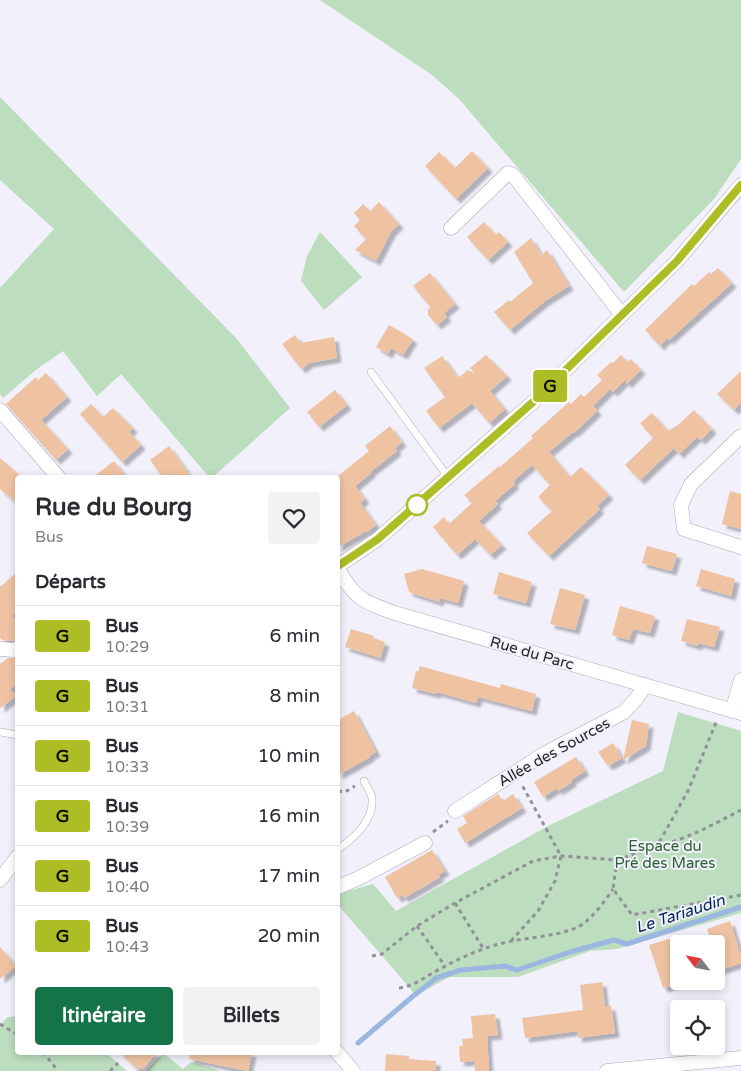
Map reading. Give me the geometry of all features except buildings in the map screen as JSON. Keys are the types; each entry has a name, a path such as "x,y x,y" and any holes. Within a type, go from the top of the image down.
{"street":[{"path":"451,228 508,174 513,176 622,315"},
{"path":"340,567 378,539 533,402 677,261 741,185"},
{"path":"0,410 56,475"},
{"path":"741,436 691,484 681,504 684,530 741,547"},
{"name":"Rue du Parc","path":"340,572 346,585 365,602 398,614 732,710"},
{"path":"0,649 15,650"},
{"path":"732,710 741,680"},
{"name":"Allée des Sources","path":"454,810 544,754 624,712 637,698 645,685"},
{"path":"340,886 425,843"},
{"path":"0,880 15,860"},
{"path":"340,1055 353,1071"},
{"path":"607,1071 741,1058"}],"lane":[{"path":"371,372 448,477"},
{"path":"0,732 15,734"},
{"path":"340,847 361,831 370,811 372,798 364,781"}],"path":[{"path":"657,846 732,710"},
{"path":"511,941 538,911 556,881 561,856 514,772"},
{"path":"340,791 345,792 364,781"},
{"path":"425,843 432,833 454,817 454,810"},
{"path":"372,956 382,954 417,926 455,903 533,861 561,856 617,860 681,840 741,810"},
{"path":"399,988 410,987 445,966 483,948 511,941 560,933 578,927 602,906 613,889 617,860"},
{"path":"613,889 632,915 741,895"},
{"path":"455,903 483,948"},
{"path":"417,926 445,966"},
{"path":"0,1024 15,1033"},
{"path":"45,1055 58,1071"},
{"path":"110,1071 118,1063"}],"green space":[{"path":"320,0 741,0 741,159 714,199 624,292 459,99 432,75"},
{"path":"0,97 236,338 290,408 215,475 207,475 121,374 97,396 63,351 37,369 3,398 0,394 0,288 54,229 0,180"},
{"path":"320,232 362,277 324,310 301,281 307,256"},
{"name":"Espace du Pré des Mares","path":"678,712 741,731 741,913 617,949 590,951 518,977 449,977 416,996 340,907 340,893 373,884 396,911 548,826 663,771"},
{"path":"15,1016 15,1055 108,1055 127,1071 0,1071 0,1025 8,1017"},
{"path":"161,1055 166,1055 183,1069 191,1062 218,1070 218,1071 146,1071"}],"waterway":[{"name":"Le Tariaudin","path":"358,1043 436,978 461,970 505,966 517,970 570,952 614,940 627,944 741,907"}],"bus line":[{"name":"G","path":"340,565 378,539 533,402 677,261 741,185"}]}
